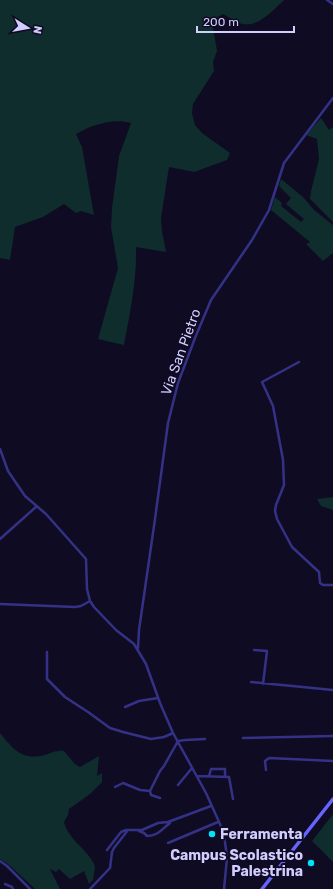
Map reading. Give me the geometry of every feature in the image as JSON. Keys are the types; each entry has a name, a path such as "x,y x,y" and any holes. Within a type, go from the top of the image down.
{"street":[{"path":"327,0 333,4"},
{"name":"Via San Pietro","path":"138,648 139,630 168,423 178,383 194,338 214,294 252,240 269,210 284,163 333,98"},
{"path":"299,362 262,382 273,406 283,460 284,485 275,511 277,519 292,547 319,572 320,583 333,585"},
{"path":"0,449 8,471 14,482 25,496 46,514 86,559 86,577 90,601 94,607 116,630 138,648 146,664 158,698 174,734 197,776 218,822 225,842 227,858 224,889"},
{"path":"0,539 37,506"},
{"path":"0,604 75,607 81,606 90,601"},
{"path":"254,650 267,651 263,684"},
{"path":"48,652 47,679 65,697 110,728 149,738 164,737 174,734"},
{"path":"251,682 333,690"},
{"path":"125,707 139,701 158,698"},
{"path":"243,738 333,736"},
{"path":"178,741 205,739"},
{"path":"150,791 178,741"},
{"path":"266,770 265,761 269,758 333,761"},
{"path":"178,784 192,768"},
{"path":"209,776 211,769 225,768 225,776"},
{"path":"197,776 229,777 233,799"},
{"path":"114,787 123,783 140,790 150,791"},
{"path":"150,791 150,794 160,798"},
{"path":"262,889 333,799"},
{"path":"107,850 121,832 128,830 142,830 158,823 172,821 211,806"},
{"path":"137,830 147,836 150,836 162,831 172,821"},
{"path":"168,843 218,822"},
{"path":"90,889 110,868 112,852 128,830"},
{"path":"0,861 30,889"},
{"path":"4,884 12,887 13,889"}],"green space":[{"path":"0,0 284,0 263,19 250,24 236,22 223,14 216,18 213,27 217,51 213,62 214,71 193,104 192,113 195,125 202,133 230,153 227,160 194,172 169,167 161,218 166,252 136,247 131,309 124,345 98,339 118,268 111,227 112,208 119,156 131,123 117,121 103,123 76,134 82,147 94,215 81,211 76,213 64,204 43,217 15,227 10,260 0,258"},
{"path":"321,118 329,130 333,127 333,222 310,199 319,159 317,139 306,135"},
{"path":"281,179 303,197 314,210 333,225 333,253 323,261 306,244 310,242 271,210 275,197 282,203 281,206 301,222 304,219 286,204 291,198 279,186"},
{"path":"333,497 333,510 321,506 317,499"},
{"path":"0,733 14,749 24,755 37,756 56,751 64,751 75,764 80,767 99,756 97,776 102,773 102,782 90,794 69,809 68,815 64,822 70,834 88,854 95,866 93,880 89,884 84,871 70,879 59,869 56,872 50,869 60,889 35,889 8,864 0,859"},
{"path":"333,814 333,862 312,841"}],"place":[{"name":"Ferramenta","path":"212,834"},
{"name":"Campus Scolastico Palestrina","path":"311,863"}]}
